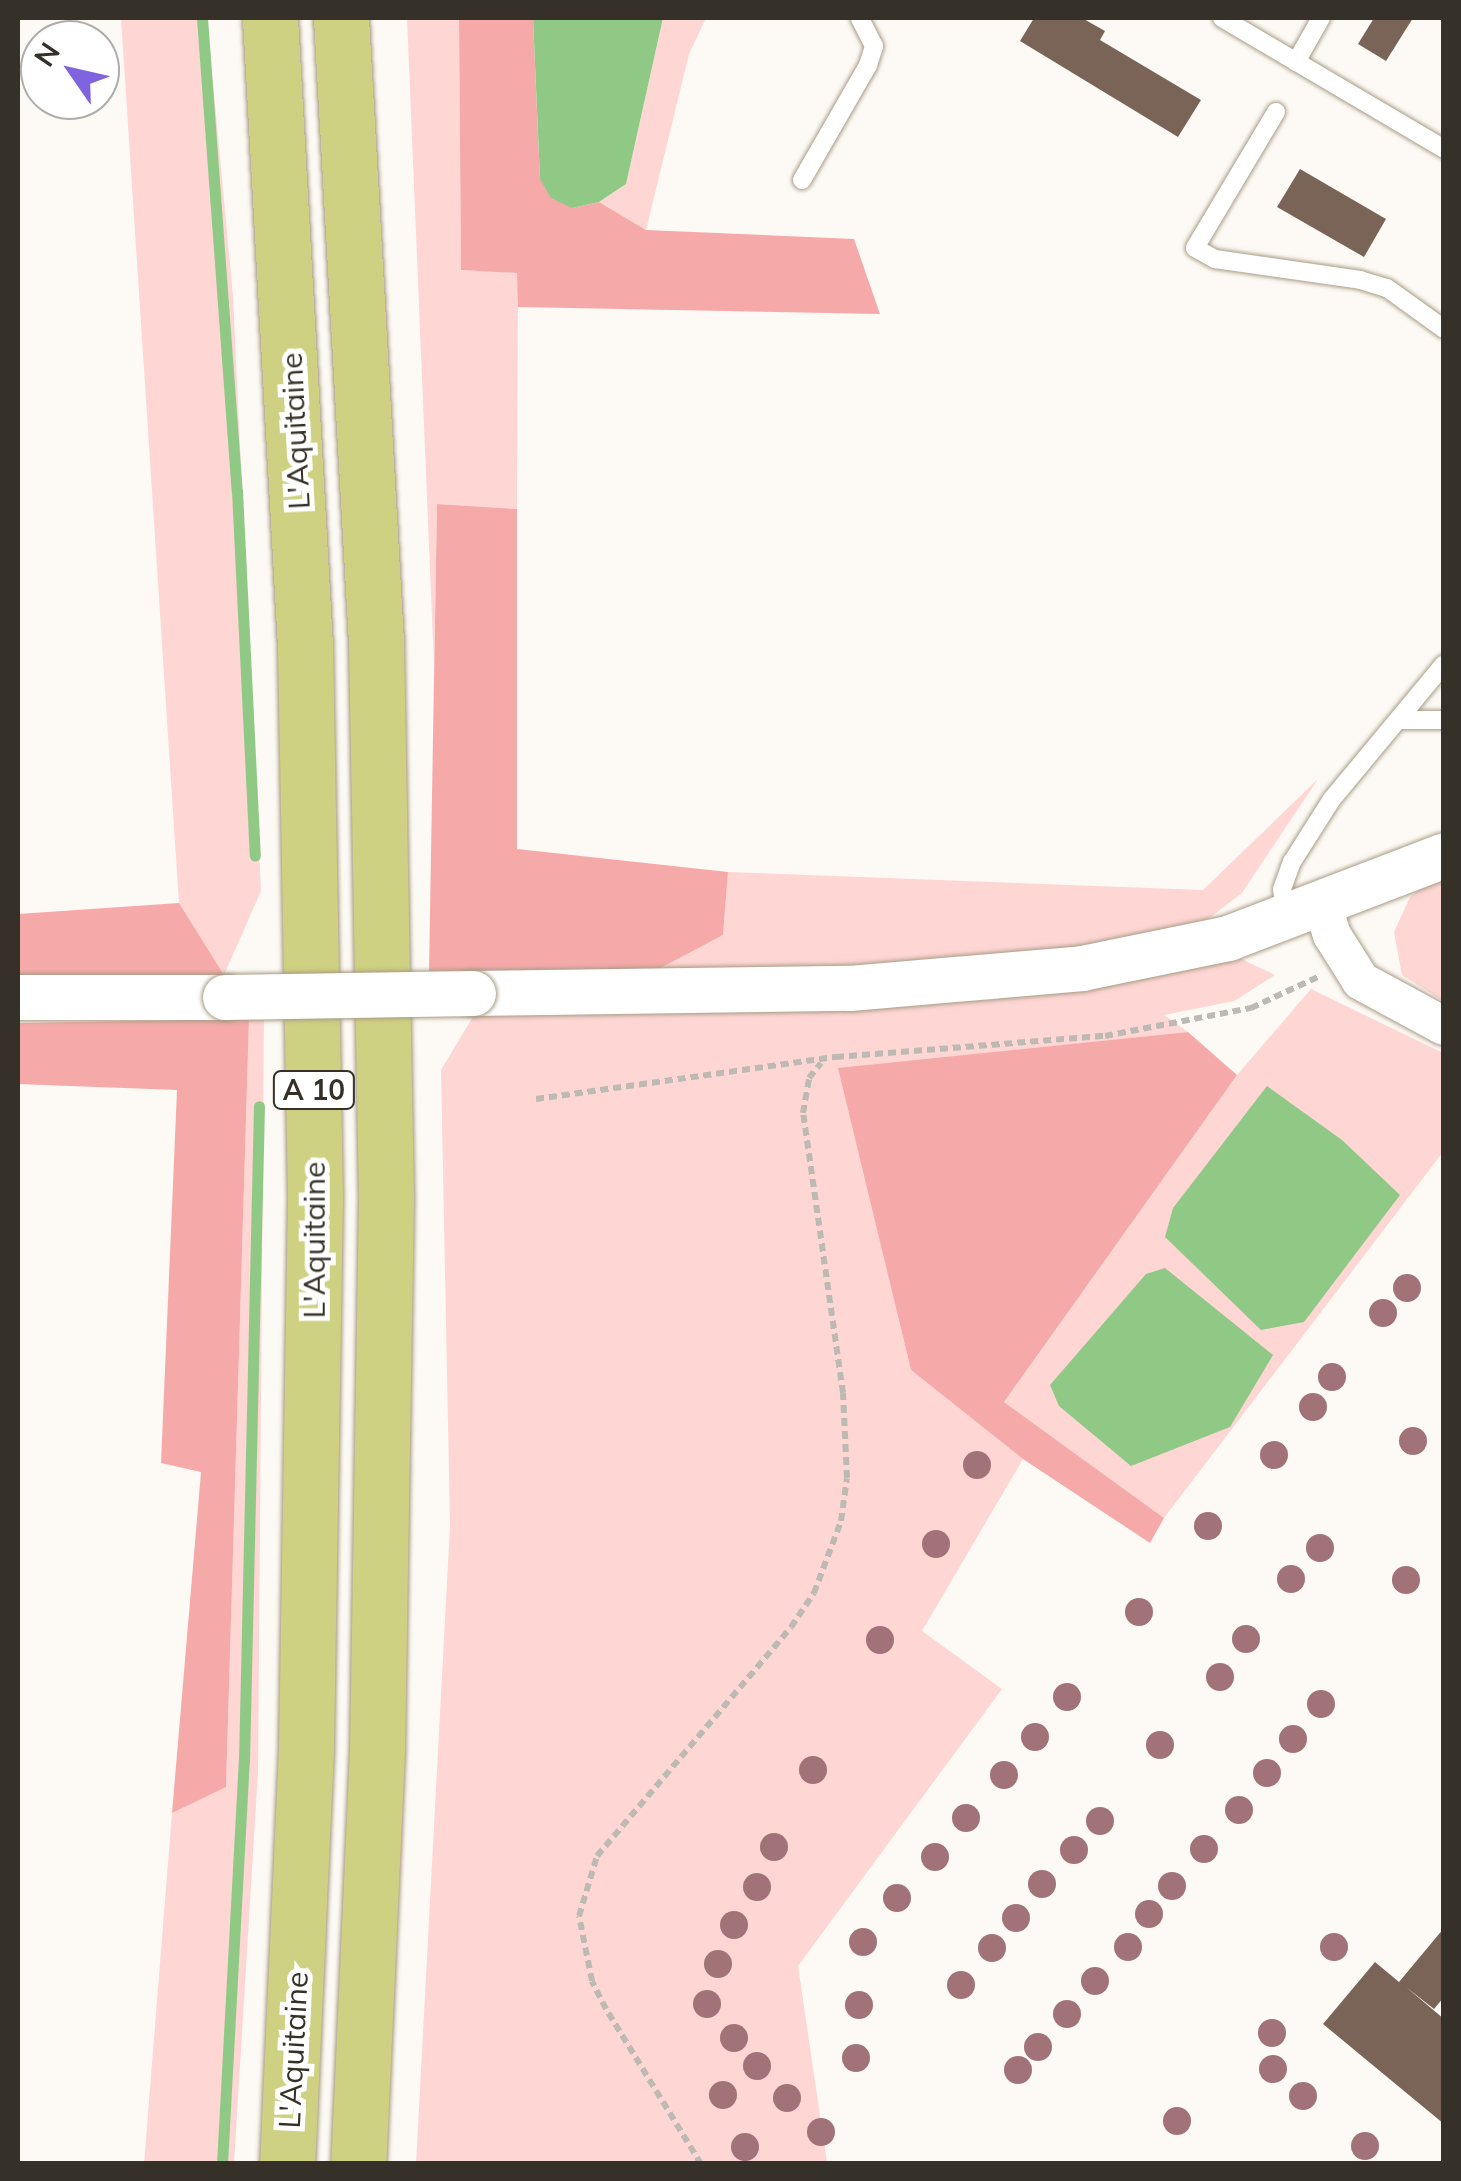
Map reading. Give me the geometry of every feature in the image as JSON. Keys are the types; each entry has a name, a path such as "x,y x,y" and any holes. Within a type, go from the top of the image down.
{"highway":[{"name":"L'Aquitaine","path":"270,18 305,646 315,1158 306,1748 287,2164"},
{"name":"A 10","path":"342,18 377,660 386,1197 378,1750 358,2164"},
{"path":"352,161 370,18"}],"street":[{"path":"18,998 474,994 965,982 1174,954 1305,912 1444,854"},
{"path":"1305,912 1374,992 1444,1026"}],"lane":[{"path":"802,180 868,65 874,46 860,18"},
{"path":"1222,18 1444,148"},
{"path":"1296,62 1321,18"},
{"path":"1276,112 1195,248 1215,259 1360,280 1386,288 1444,329"},
{"path":"1305,912 1282,890 1292,862 1332,799 1444,664"},
{"path":"1398,720 1444,720"}],"path":[{"path":"536,1100 821,1063 1105,1036 1251,1008 1346,964"},
{"path":"701,2164 592,1981 579,1916 597,1856 790,1627 814,1592 841,1522 847,1478 843,1393 803,1113 809,1078 821,1063"}],"shaded area":[{"path":"121,18 207,18 233,296 261,891 224,975 179,903"},
{"path":"407,18 459,18 461,270 518,273 517,509 437,504 434,665"},
{"path":"459,18 533,18 540,179 572,208 599,202 646,230 854,239 880,314 518,307 517,273 461,270"},
{"path":"533,18 663,18 626,184 599,202 572,208 551,198 540,179"},
{"path":"663,18 706,18 689,54 646,230 599,202 626,184"},
{"path":"437,504 517,509 517,849 728,872 723,935 657,970 429,971"},
{"path":"1318,779 1242,893 1200,925 1046,955 880,970 657,970 723,935 728,872 1203,890"},
{"path":"1443,871 1443,1001 1402,975 1394,932 1410,897"},
{"path":"179,903 224,975 18,978 18,914"},
{"path":"1237,957 1275,975 1234,1001 1164,1015 1188,1032 839,1069 911,1370 1023,1459 922,1631 1002,1689 798,1966 827,2163 416,2164 450,1526 441,1070 474,1015 990,1000"},
{"path":"1311,989 1443,1053 1443,1152 1164,1518 1004,1402 1237,1075"},
{"path":"249,1019 264,1019 258,1772 234,2163 144,2164 172,1813 226,1786"},
{"path":"249,1019 226,1787 172,1813 201,1472 161,1463 177,1090 18,1084 18,1023"},
{"path":"1188,1032 1237,1075 1004,1402 1164,1518 1150,1543 1023,1459 911,1370 838,1068"},
{"path":"1267,1086 1342,1140 1400,1195 1304,1322 1261,1330 1165,1237 1173,1208"},
{"path":"1165,1268 1273,1355 1230,1427 1131,1466 1059,1406 1050,1385 1146,1274"}],"building":[{"path":"1034,18 1082,18 1105,31 1100,40 1201,100 1178,137 1020,41"},
{"path":"1374,18 1413,18 1386,61 1358,44"},
{"path":"1300,169 1386,219 1364,257 1277,207"},
{"path":"1444,1928 1444,1997 1434,2009 1406,1987 1444,2019 1444,2124 1323,2024 1375,1962 1399,1982"}],"waterway":[{"path":"202,18 237,491 255,856"},
{"path":"222,2164 244,1761 259,1106"}]}
